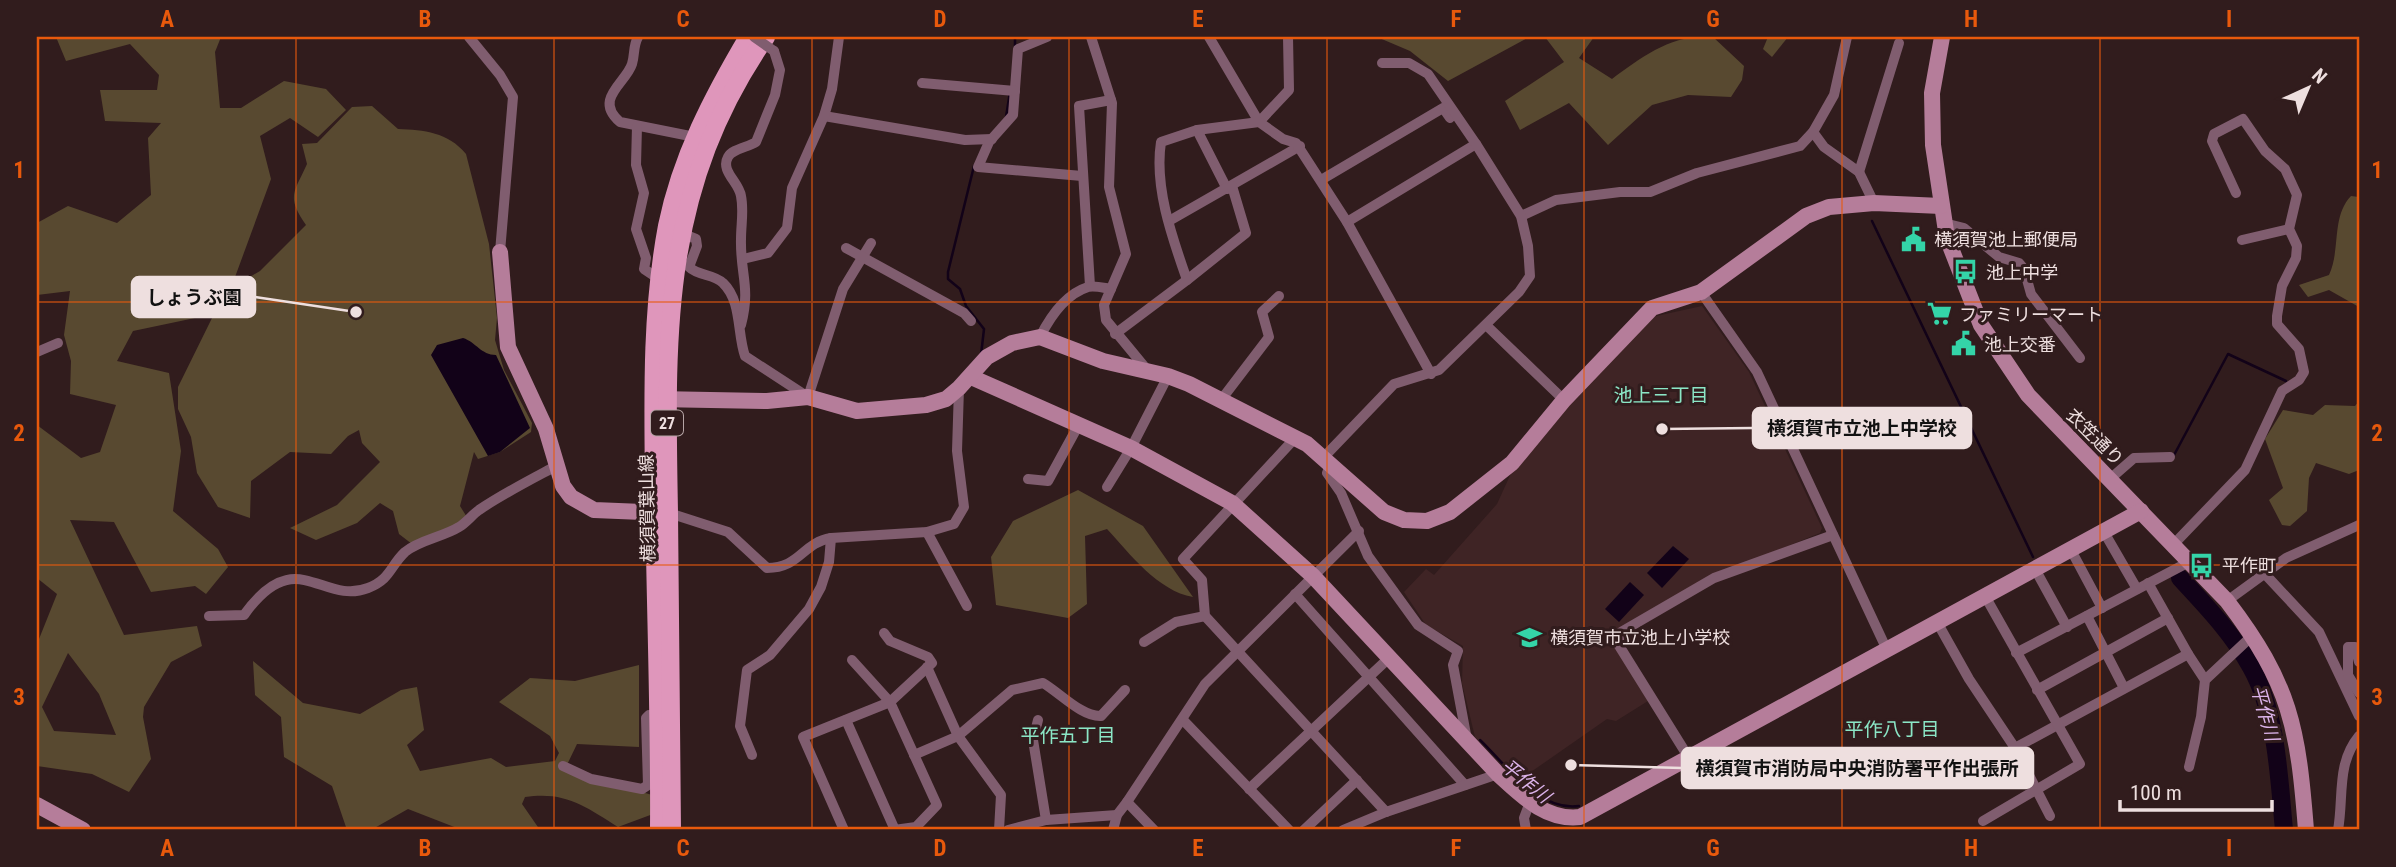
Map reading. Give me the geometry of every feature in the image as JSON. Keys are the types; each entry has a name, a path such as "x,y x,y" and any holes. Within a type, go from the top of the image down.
{"main road":[{"name":"横須賀葉山線","path":"672,830 665,715 659,279 668,225 695,137 708,106 748,37"},
{"name":"横須賀葉山線","path":"660,399 671,293 681,233 695,178 716,124 770,44"},
{"name":"横須賀葉山線","path":"659,830 665,715"}],"street":[{"path":"469,37 513,97 514,110 504,171 500,253 508,346 546,429 563,486 580,503 594,510 662,513 727,532 767,568 782,568 794,562 819,540 927,532 954,524 964,507 957,451 965,382"},
{"path":"638,37 634,44 631,66 620,78 610,107 620,122 695,137"},
{"path":"741,325 747,288 743,259 742,198 726,168 726,158 731,152 756,142 775,95 780,70 770,44 754,37"},
{"path":"743,259 768,253 787,228 792,188 824,116 832,89 839,37"},
{"path":"1047,37 1018,49 1013,115 992,139 978,167 1082,176"},
{"path":"1091,37 1111,100 1113,127 1109,187 1126,254 1104,305 1106,320 1148,371"},
{"path":"1209,37 1259,122 1300,146 1347,222 1431,374"},
{"path":"1186,280 1169,221 1158,164 1161,142 1198,130 1259,122 1289,90 1288,37"},
{"path":"1521,216 1556,201 1620,192 1650,192 1721,166 1800,146 1813,132 1834,95 1847,37"},
{"name":"衣笠通り","path":"1942,37 1932,93 1933,145 1944,223 1964,286 1994,349 2028,396 2227,601 2253,635 2272,667 2290,713 2301,770 2306,830"},
{"path":"1859,172 1899,43"},
{"path":"1381,63 1409,63 1428,75 1521,216 1528,246 1530,276 1520,292 1431,374 1394,384 1326,462 1327,473 1341,493 1368,556 1418,625 1458,651 1453,665 1468,743"},
{"path":"922,83 1015,91"},
{"path":"1090,286 1079,106 1111,100"},
{"path":"1321,180 1443,108 1452,122 1458,118"},
{"path":"824,116 965,140 992,139"},
{"path":"2172,546 2245,470 2282,391 2299,380 2304,372 2300,349 2277,324 2282,286 2296,258 2297,246 2289,229 2297,195 2285,169 2265,151 2244,119 2214,134 2212,141 2236,193"},
{"path":"637,126 636,165 643,193 636,229 646,258 644,268 659,279"},
{"path":"1115,334 1247,233 1230,187 1198,130"},
{"path":"1813,132 1824,147 1859,172 1874,203"},
{"path":"1347,222 1476,144"},
{"path":"1169,221 1300,146"},
{"path":"681,233 696,239 697,246 689,267 718,279 726,286 741,325 745,356 808,397 857,411 926,405 946,399 987,357 1012,343 1040,337 1103,361 1168,376 1221,400 1296,437 1384,512 1404,520 1427,521 1450,512 1512,463 1564,400 1644,314 1661,304 1701,292 1806,216 1829,207 1874,203 1941,206"},
{"path":"1944,223 1964,228 1999,257 2019,263 2031,294 2080,358"},
{"path":"2242,240 2289,229"},
{"path":"808,397 843,289 871,243"},
{"path":"846,248 964,313 971,321"},
{"path":"1040,337 1057,310 1090,286 1111,289"},
{"path":"1701,292 1757,372 1887,650"},
{"path":"1221,400 1269,337 1262,312 1279,296"},
{"path":"1486,325 1564,400"},
{"path":"37,352 58,343"},
{"path":"1107,487 1131,448 1168,376"},
{"path":"965,382 1131,448 1232,503 1313,576 1498,774 1530,802 1564,819 1580,817 2141,511"},
{"path":"660,399 767,401 808,397"},
{"path":"1028,478 1048,481 1078,426"},
{"path":"1296,437 1232,503 1183,559 1202,580 1205,616 1386,812"},
{"path":"2110,479 2134,458 2170,457"},
{"path":"209,615 244,615 261,596 284,579 315,581 348,591 366,589 386,578 405,552 459,527 476,512 558,465"},
{"path":"2227,601 2286,558 2359,524"},
{"path":"1113,830 1117,815 1205,684 1359,531"},
{"path":"927,532 967,606"},
{"path":"2104,532 2137,589"},
{"path":"1689,758 1618,644 1621,632 1714,578 1833,535"},
{"path":"752,755 740,726 747,670 770,655 809,609 821,587 829,562 831,538"},
{"path":"2071,550 2102,608"},
{"path":"2016,653 2189,562"},
{"path":"2035,569 2067,627"},
{"path":"2264,573 2319,632 2359,716"},
{"path":"2148,583 2205,680 2201,717 2189,766"},
{"path":"1295,594 1465,785"},
{"path":"1983,821 2080,764 1985,596"},
{"path":"1144,642 1176,622 1205,616"},
{"path":"2087,616 2124,688"},
{"path":"2037,690 2168,618"},
{"path":"1937,622 1969,679 2015,748 2050,816"},
{"path":"844,830 803,737 890,702 932,663 928,657 890,641 884,632"},
{"path":"2205,680 2253,635"},
{"path":"2359,662 2355,648 2348,647 2348,675 2359,693"},
{"path":"2015,748 2188,654"},
{"path":"1249,789 1389,658"},
{"path":"846,720 895,830 916,827 937,805 890,702 852,660"},
{"path":"927,667 958,736 1001,794 999,830"},
{"path":"914,755 958,736 1013,690 1043,683 1067,698 1079,711 1094,716 1101,716 1125,690"},
{"path":"563,766 591,779 642,789 648,785 646,719 665,715"},
{"path":"1038,720 1033,740 1046,820"},
{"path":"1183,720 1289,830"},
{"path":"2338,830 2343,804 2339,784 2351,746 2359,736"},
{"path":"1343,830 1386,812 1498,774"},
{"path":"1304,830 1357,780"},
{"path":"1127,802 1154,830"},
{"path":"1526,830 1524,818 1530,802"},
{"path":"37,805 83,830"},
{"path":"1007,830 1046,820 1117,815"}],"shaded area":[{"path":"56,37 221,37 215,52 220,108 241,108 284,81 326,89 346,110 318,137 290,118 260,136 271,179 231,288 260,271 306,225 294,201 296,188 307,164 302,144 317,143 352,107 372,106 398,129 435,134 459,147 466,154 489,244 497,318 495,340 504,370 532,423 531,432 500,452 478,459 474,452 460,506 470,522 412,544 399,534 393,511 380,503 357,523 316,540 290,528 337,505 380,462 362,443 359,430 348,436 331,454 290,452 251,481 250,518 218,507 197,473 191,437 178,409 178,387 214,314 133,331 117,361 169,373 181,451 173,511 218,549 228,567 206,594 195,586 151,592 114,522 70,520 124,635 197,626 202,646 171,662 144,707 143,717 151,759 129,792 92,774 37,766 37,644 57,594 37,578 37,425 81,458 100,452 116,405 70,394 71,361 64,335 70,291 37,295 37,223 68,206 117,223 151,195 148,138 161,123 105,121 100,90 157,90 159,75 130,44 66,61","holes":["68,653 99,694 116,735 54,731 42,707"]},
{"path":"1377,37 1529,37 1448,81 1410,51"},
{"path":"1545,37 1594,37 1579,58 1612,79 1647,55 1671,43 1698,37 1713,37 1744,66 1742,80 1731,97 1688,95 1652,105 1608,145 1569,103 1520,130 1505,101 1564,62"},
{"path":"1768,37 1788,37 1772,57 1763,49"},
{"path":"2351,196 2359,197 2359,307 2329,290 2308,297 2299,285 2329,275 2335,255 2338,223"},
{"path":"1702,306 1749,372 1822,528 1820,533 1719,574 1613,634 1613,643 1648,701 1616,721 1607,719 1518,781 1475,737 1462,683 1463,646 1426,625 1404,592 1426,569 1434,575 1497,504 1513,469 1576,394 1652,317"},
{"path":"463,338 486,353 496,355 530,428 500,452 488,456 431,355 437,345"},
{"path":"2359,401 2359,470 2349,474 2316,463 2309,478 2307,511 2290,526 2282,525 2269,500 2283,488 2265,439 2283,410 2313,415 2325,405 2355,406"},
{"path":"1078,490 1143,526 1193,597 1156,579 1107,529 1085,536 1087,604 1068,618 996,605 991,557 1013,521"},
{"path":"1673,546 1689,559 1662,588 1647,573"},
{"path":"1630,582 1644,595 1619,622 1605,609"},
{"path":"253,661 303,703 360,714 401,690 417,687 424,730 407,745 420,771 491,758 506,767 555,761 559,753 550,736 499,702 530,678 575,681 639,665 639,747 577,744 565,769 652,795 653,814 618,827 574,802 552,796 539,796 525,797 522,804 540,830 462,830 408,809 371,830 347,830 332,786 284,757 281,717 255,695"}],"waterway":[{"path":"1015,37 1015,47"},
{"path":"1006,117 1010,92"},
{"path":"974,166 948,279 960,289 966,306 984,329 981,355"},
{"path":"1872,221 2033,557"},
{"path":"2173,457 2228,354 2286,381"},
{"name":"平作川","path":"2180,578 2236,643 2260,685 2272,725 2284,830"},
{"name":"平作川","path":"1480,740 1524,785 1537,794 1550,802 1579,806"}],"place":[{"name":"横須賀池上郵便局","path":"1914,239"},
{"name":"池上中学","path":"1966,272"},
{"name":"しょうぶ園","path":"356,312"},
{"name":"ファミリーマート","path":"1939,314"},
{"name":"池上交番","path":"1964,344"},
{"name":"横須賀市立池上中学校","path":"1662,429"},
{"name":"平作町","path":"2202,565"},
{"name":"横須賀市立池上小学校","path":"1530,637"},
{"name":"横須賀市消防局中央消防署平作出張所","path":"1571,765"}],"district":[{"name":"池上三丁目","path":"1661,395"},
{"name":"平作八丁目","path":"1892,729"},
{"name":"平作五丁目","path":"1068,735"}]}
